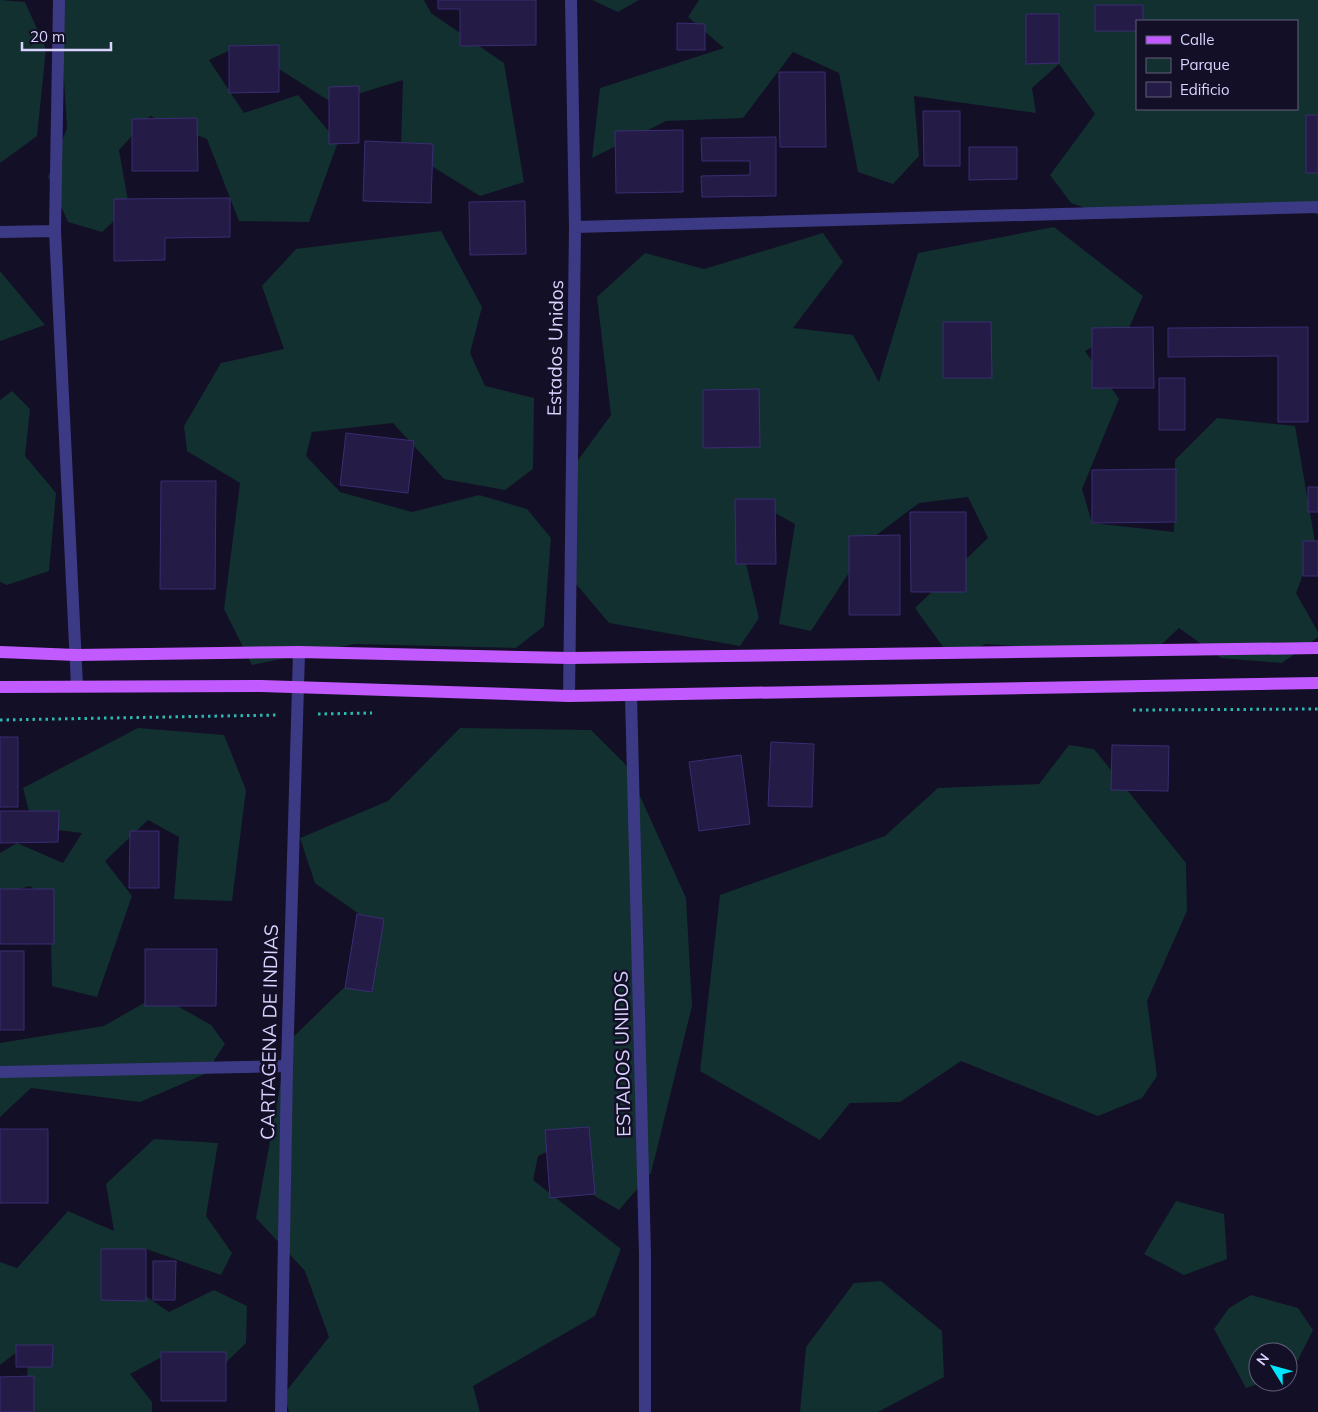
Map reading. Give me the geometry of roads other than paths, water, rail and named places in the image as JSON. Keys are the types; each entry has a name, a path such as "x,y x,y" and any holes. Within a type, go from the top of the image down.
{"main road":[{"path":"0,652 76,655 299,652 570,658 1318,648"},
{"path":"0,687 299,688 569,696 1318,683"}],"street":[{"path":"59,0 55,231 77,686"},
{"name":"Estados Unidos","path":"569,696 575,227 571,0"},
{"path":"575,227 1318,207"},
{"path":"0,232 55,231"},
{"name":"CARTAGENA DE INDIAS","path":"281,1412 287,1066 299,652"},
{"name":"ESTADOS UNIDOS","path":"631,694 646,1255 645,1412"},
{"path":"0,1072 287,1066"}]}
